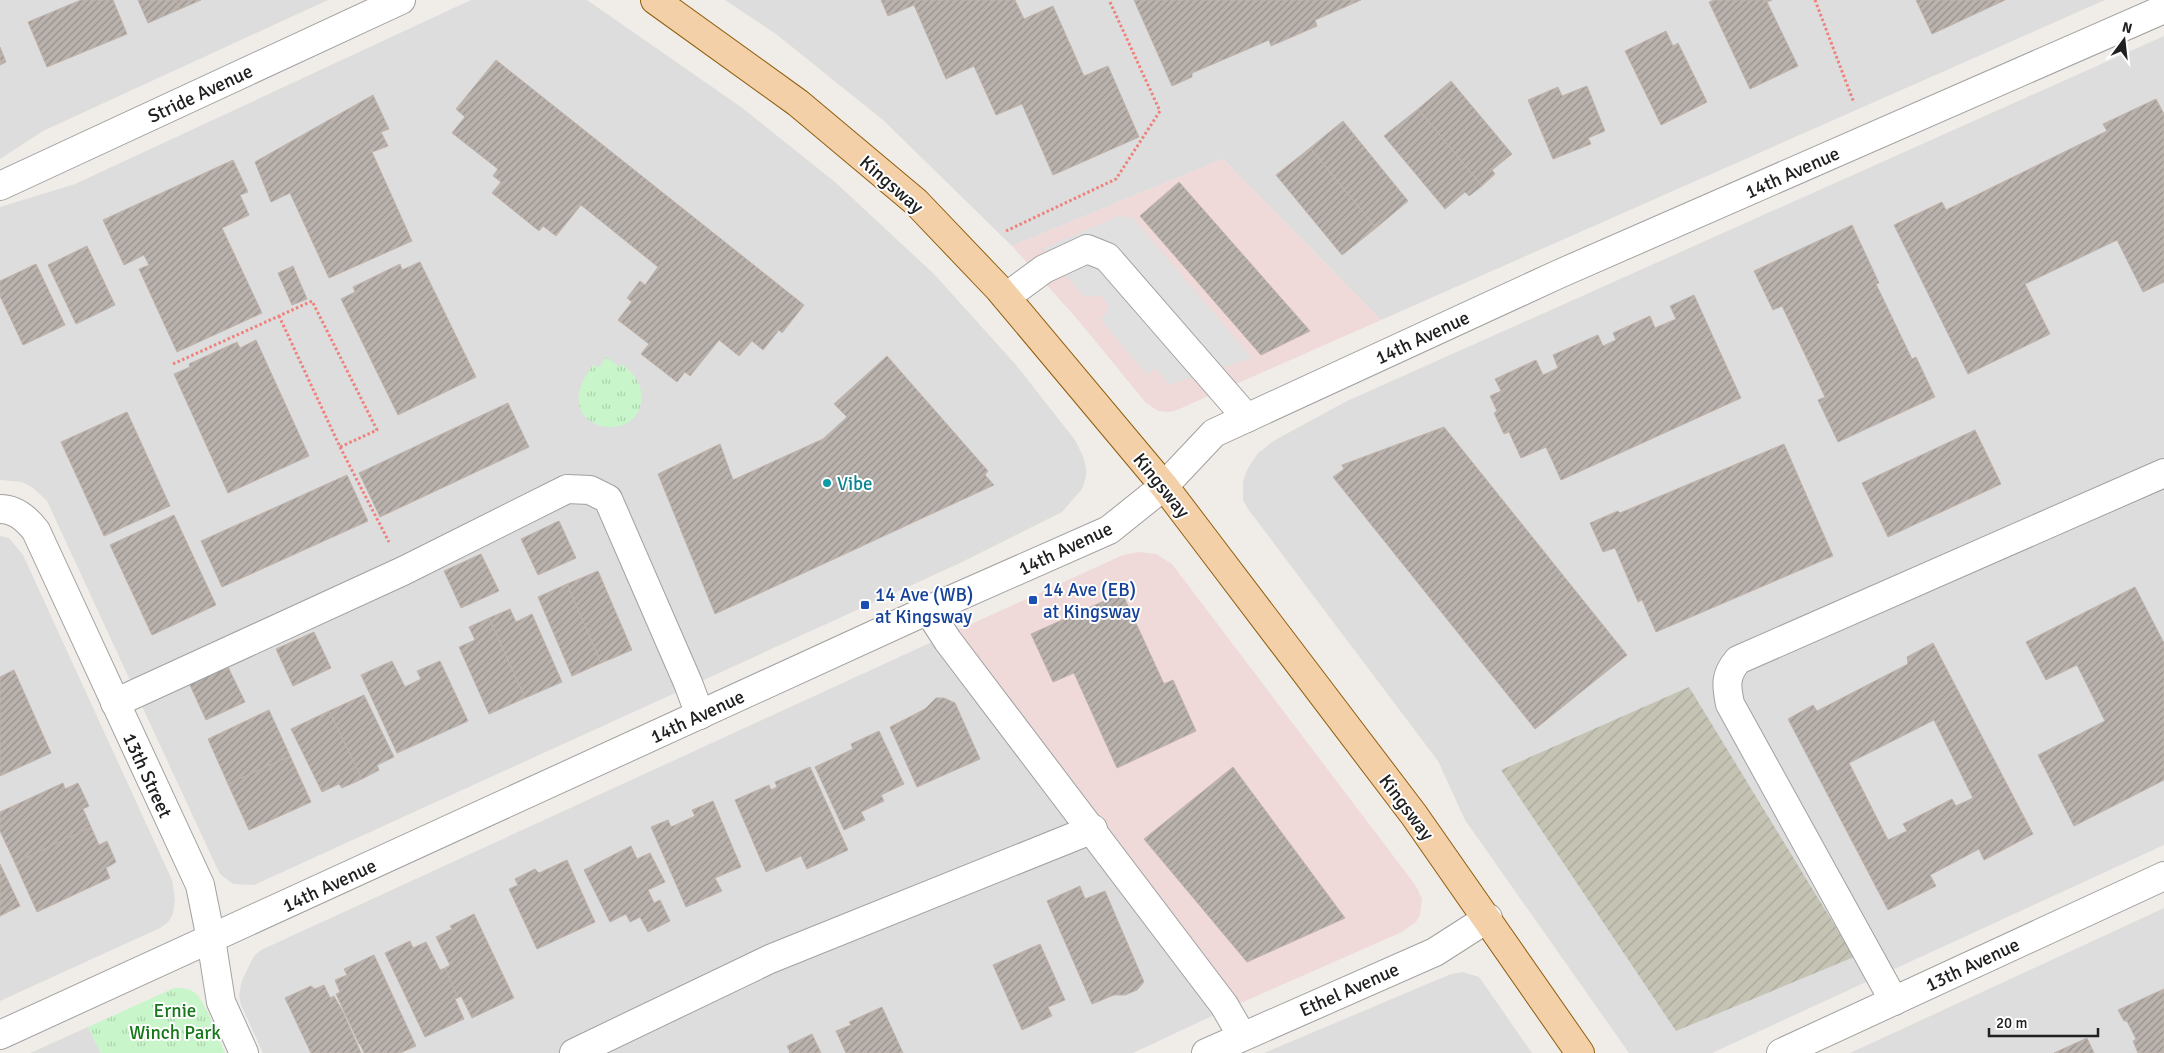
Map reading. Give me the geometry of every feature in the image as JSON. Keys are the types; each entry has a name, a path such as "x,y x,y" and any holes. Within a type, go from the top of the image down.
{"main road":[{"name":"Kingsway","path":"655,0 798,103 864,158 916,202 1006,297 1164,486 1414,815 1488,918 1580,1053"}],"street":[{"name":"Stride Avenue","path":"0,186 401,0"},
{"name":"14th Avenue","path":"0,1035 928,610 1109,530 1164,486 1214,433 1559,274 2152,8"},
{"path":"1006,297 1044,269 1087,249 1107,257 1247,418"},
{"path":"1894,1000 1730,704 1726,688 1729,670 1738,660 2164,473"},
{"path":"115,703 403,570 567,489 590,490 608,499 700,715"},
{"name":"13th Street","path":"8,511 28,520 36,531 200,885 221,1002 244,1053"},
{"path":"928,610 948,641 1224,1005 1242,1036"},
{"path":"574,1053 770,959 1093,830"},
{"name":"13th Avenue","path":"1781,1053 2164,876"},
{"name":"Ethel Avenue","path":"1206,1053 1435,952 1488,918"}],"path":[{"path":"1006,231 1116,179 1160,111 1109,0"},
{"path":"1815,0 1854,103"},
{"path":"173,364 312,301 377,430 340,447"},
{"path":"279,316 340,447 403,570"}],"shaded area":[{"path":"0,0 328,0 43,131 0,159"},
{"path":"471,0 587,0 741,107 835,182 934,274 1016,365 1075,440 1083,456 1086,477 1082,489 1062,512 958,564 254,885 233,884 220,874 216,866 47,501 32,487 22,482 0,480 0,207 75,184"},
{"path":"725,0 2105,0 1381,320 1223,159 1012,246 883,120 776,34"},
{"path":"2164,36 2164,845 1712,1053 1629,1053 1465,820 1438,761 1248,509 1243,500 1243,481 1248,468 1258,453 1275,440 1347,401"},
{"path":"1223,159 1381,320 1177,410 1170,412 1158,411 1146,403 1078,320 1012,246"},
{"path":"1118,216 1133,218 1252,358 1169,385 1155,368 1147,375 1101,320 1110,306 1100,295 1085,297 1042,249"},
{"path":"0,536 9,538 23,555 172,880 175,899 173,914 168,922 160,928 0,1001"},
{"path":"1138,552 1156,554 1172,564 1416,886 1422,899 1420,915 1416,922 1402,932 1227,1009 945,636 1123,555"},
{"path":"945,636 1227,1009 1133,1053 263,1053 241,1005 239,996 242,980 254,956 261,950"},
{"path":"1689,687 1854,957 1676,1031 1501,770"},
{"path":"2164,908 2164,1053 1850,1053"},
{"path":"1463,972 1479,977 1532,1053 1264,1053 1451,974"},
{"path":"88,1027 101,1053 30,1053"}],"green space":[{"path":"607,357 619,367 622,364 631,372 641,390 641,402 635,416 624,424 610,427 596,424 585,416 579,403 581,386 594,364 598,368"},
{"name":"Ernie Winch Park","path":"174,988 184,988 194,992 203,1003 225,1053 101,1053 88,1027"}],"building":[{"path":"81,0 113,0 127,34 47,67 28,22"},
{"path":"138,0 176,0 180,9 148,23"},
{"path":"176,0 201,0 180,9"},
{"path":"881,0 1015,0 1024,19 1053,6 1084,76 1108,66 1139,137 1053,175 1022,104 996,115 974,66 946,79 914,5 888,16"},
{"path":"1134,0 1361,0 1315,20 1317,26 1271,46 1269,40 1192,73 1192,77 1172,86"},
{"path":"1714,0 1772,0 1767,2 1798,66 1750,89 1709,2"},
{"path":"1916,0 2005,0 1932,34"},
{"path":"1666,31 1673,46 1678,43 1707,102 1661,125 1625,51"},
{"path":"0,47 6,62 0,65"},
{"path":"496,60 804,305 782,333 779,330 763,350 752,341 739,356 719,340 690,376 685,372 677,382 641,354 649,344 618,320 632,302 627,298 640,281 645,285 658,267 581,205 556,236 543,226 539,231 492,193 501,182 493,176 498,169 452,133 465,117 456,109"},
{"path":"1451,81 1512,154 1492,170 1495,174 1482,186 1418,109"},
{"path":"1587,86 1605,131 1588,138 1591,144 1553,159 1528,100 1558,87 1562,96"},
{"path":"373,95 389,129 381,132 388,146 372,152 412,241 329,278 290,193 271,202 255,162"},
{"path":"2156,99 2164,114 2164,282 2143,292 2117,240 2025,284 2050,334 1968,374 1894,225 1942,202 1946,210 2107,131 2103,124"},
{"path":"1418,109 1482,186 1469,196 1465,192 1445,209 1384,136"},
{"path":"1343,121 1408,201 1376,228 1310,148"},
{"path":"1310,148 1376,228 1342,255 1276,175"},
{"path":"233,160 248,192 240,195 249,215 222,228 262,313 177,352 139,269 149,265 144,255 124,265 103,220"},
{"path":"1179,182 1310,331 1261,355 1140,216"},
{"path":"1852,225 1879,283 1876,284 1912,359 1916,357 1935,397 1838,442 1818,400 1825,397 1782,306 1773,310 1754,271"},
{"path":"87,246 115,305 76,324 48,265"},
{"path":"420,262 476,377 398,415 341,299 355,292 353,287 400,264 402,270"},
{"path":"36,264 65,325 23,345 0,296 0,281"},
{"path":"293,266 307,299 292,305 278,273"},
{"path":"1694,295 1741,398 1561,480 1546,447 1521,458 1509,432 1504,434 1494,413 1497,411 1490,396 1501,391 1495,379 1536,360 1543,375 1558,368 1553,355 1598,335 1603,346 1616,340 1613,333 1650,316 1655,328 1676,319 1670,306"},
{"path":"256,340 309,456 228,493 174,374 190,367 189,364 237,342 240,348"},
{"name":"Vibe","path":"887,356 988,471 985,475 994,485 715,614 658,474 720,444 733,480 823,439 847,417 834,404"},
{"path":"508,403 529,447 380,517 359,473"},
{"path":"127,412 170,506 104,536 61,442"},
{"path":"1444,427 1627,655 1535,729 1333,477 1344,469 1342,465"},
{"path":"1975,430 2001,484 1888,537 1862,483"},
{"path":"1784,444 1833,556 1656,632 1642,600 1638,602 1615,548 1603,552 1590,523 1618,511 1620,513"},
{"path":"347,475 368,521 222,587 201,541"},
{"path":"174,515 216,605 152,635 110,545"},
{"path":"559,521 576,558 538,575 521,539"},
{"path":"481,554 499,591 461,608 444,571"},
{"path":"598,571 632,650 601,663 567,584"},
{"path":"567,584 601,663 572,676 538,597"},
{"path":"2135,587 2164,643 2164,780 2074,826 2038,755 2105,721 2077,665 2046,680 2026,642"},
{"path":"1122,593 1164,684 1173,680 1196,731 1117,768 1074,673 1053,682 1031,634"},
{"path":"510,609 516,622 532,614 562,682 525,698 489,618"},
{"path":"489,618 525,698 489,714 459,647 475,640 469,627"},
{"path":"314,632 331,668 293,686 276,649"},
{"path":"1933,643 2033,834 1984,860 1979,849 1930,875 1936,886 1888,910 1788,719 1813,705 1817,711 1908,664 1907,657","holes":["1934,720 1973,798 1956,806 1952,799 1903,824 1907,831 1888,840 1849,763"]},
{"path":"392,661 405,687 421,679 417,671 440,661 468,721 397,753 361,675"},
{"path":"227,665 245,702 206,720 189,683"},
{"path":"14,670 51,753 0,776 0,677"},
{"path":"364,695 394,757 377,765 379,770 362,779 329,711"},
{"path":"936,698 944,698 955,703 980,759 917,787 890,727 925,709"},
{"path":"269,710 290,756 228,784 208,739"},
{"path":"329,711 362,779 342,788 339,784 322,792 291,729"},
{"path":"879,731 904,784 881,795 884,801 861,812 865,820 844,830 815,767 853,749 851,744"},
{"path":"290,756 311,802 249,830 228,784"},
{"path":"810,767 848,850 807,869 801,856 766,872 735,800 769,785 771,790 777,787 775,782"},
{"path":"1233,767 1345,918 1247,962 1144,839"},
{"path":"63,783 65,789 78,783 89,806 83,809 91,827 15,863 0,831 0,812"},
{"path":"713,801 741,867 715,878 722,891 686,907 651,827 668,820 671,827 695,816 692,810"},
{"path":"91,827 99,845 107,841 116,862 106,868 110,878 37,912 15,863"},
{"path":"631,846 637,859 650,853 665,882 648,890 654,903 660,900 670,921 648,932 640,917 630,922 626,914 610,922 584,870"},
{"path":"567,860 595,922 537,949 509,889 518,885 515,879 535,869 539,873"},
{"path":"0,864 20,906 0,916"},
{"path":"1080,886 1085,899 1105,891 1144,982 1137,990 1125,995 1114,995 1092,1004 1047,901"},
{"path":"474,914 514,998 472,1018 461,996 458,998 445,968 450,965 436,937 452,929 450,926"},
{"path":"410,941 413,948 426,942 440,970 445,968 458,998 455,999 464,1019 425,1037 385,953"},
{"path":"1040,944 1065,1000 1048,1007 1052,1016 1022,1030 993,965"},
{"path":"374,955 416,1046 400,1053 364,1053 336,994 340,992 335,980 347,975 344,969"},
{"path":"324,985 330,998 334,996 343,1012 361,1053 311,1053 285,998 311,986 315,989"},
{"path":"2164,989 2164,1053 2138,1053 2133,1041 2136,1039 2127,1021 2124,1021 2118,1010"},
{"path":"882,1007 903,1053 846,1053 836,1031 851,1025 849,1022"},
{"path":"812,1034 821,1053 789,1053 787,1046"},
{"path":"2087,1038 2094,1053 2054,1053"}],"place":[{"name":"Vibe","path":"827,483"},
{"name":"14 Ave (EB) at Kingsway","path":"1033,600"},
{"name":"14 Ave (WB) at Kingsway","path":"865,605"}]}
